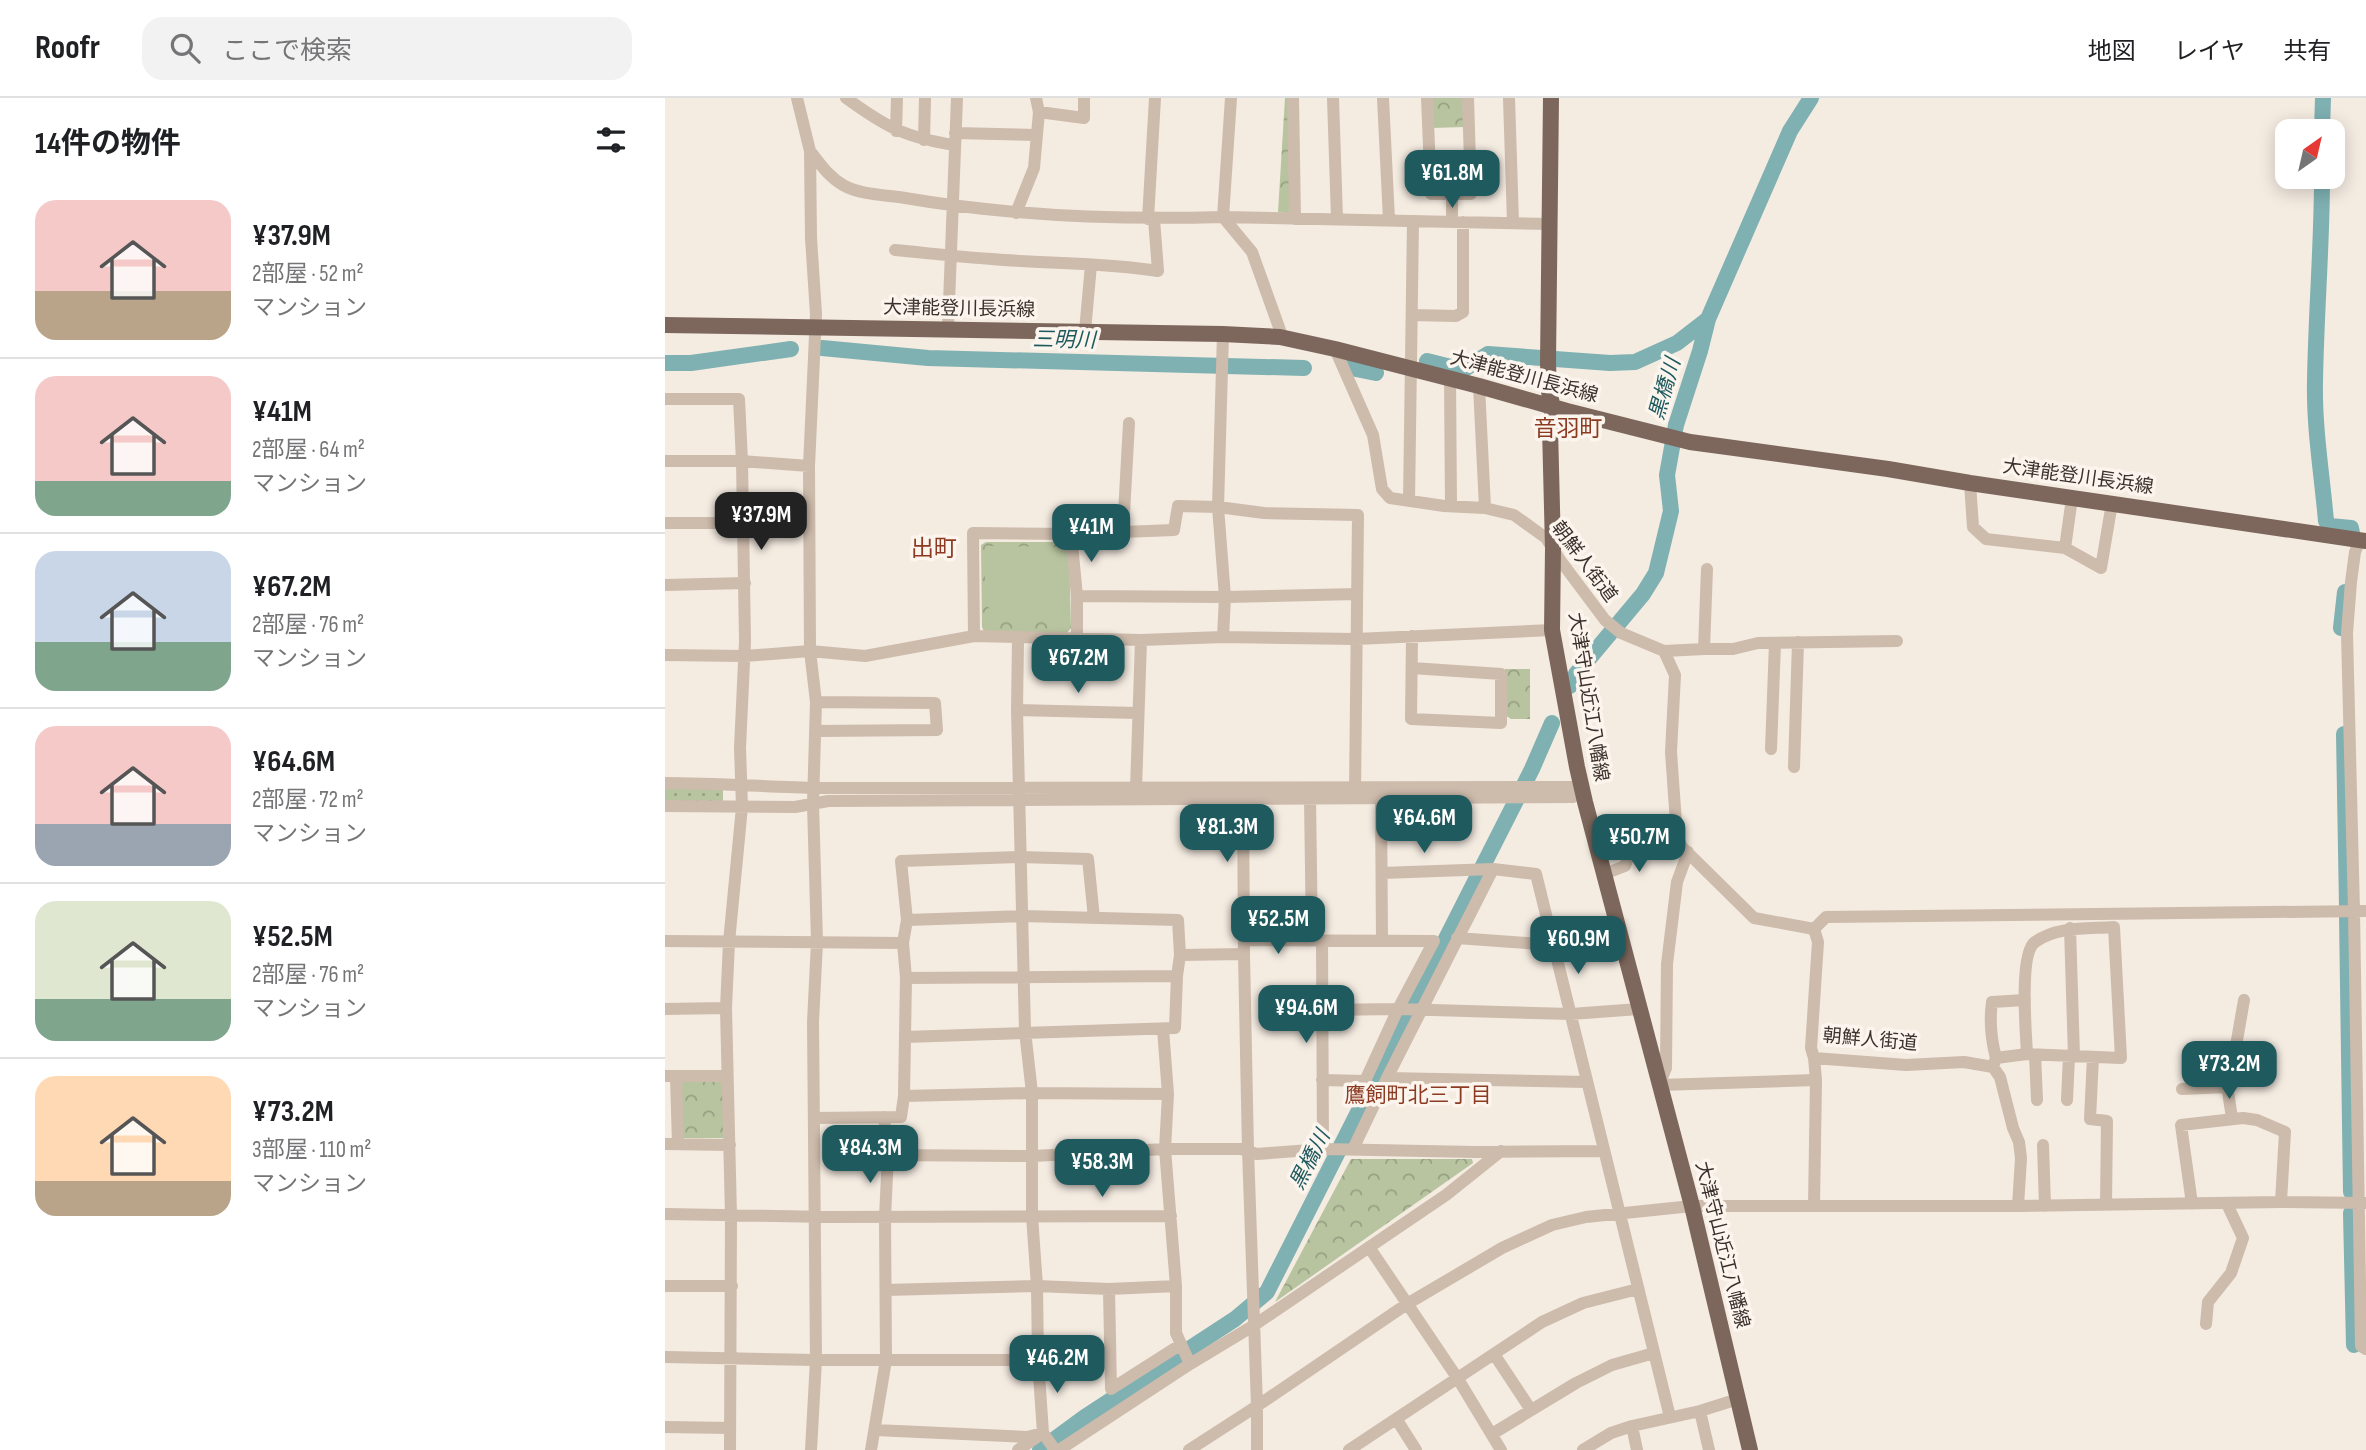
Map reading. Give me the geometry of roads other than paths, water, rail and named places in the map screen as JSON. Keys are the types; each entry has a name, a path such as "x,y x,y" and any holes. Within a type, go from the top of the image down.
{"main road":[{"name":"大津守山近江八幡線","path":"1551,98 1548,357 1549,392 1553,407 1550,428 1552,630 1582,790 1692,1206 1750,1450"},
{"name":"大津能登川長浜線","path":"665,324 1280,337 1340,360 1411,368 1669,438 2363,541"}],"street":[{"path":"797,98 810,151 815,328 809,466 810,651 816,702 813,804 817,942 813,1022 816,1360 811,1450"},
{"path":"845,98 882,124 924,140 1036,135"},
{"path":"896,131 897,98"},
{"path":"924,140 925,98"},
{"path":"949,328 957,98"},
{"path":"1016,213 1034,168 1035,102 1084,118 1084,98"},
{"path":"895,250 992,260 1065,261 1128,266 1158,271 1151,219 1155,98"},
{"path":"1231,98 1223,217 1252,252 1280,330 1280,337"},
{"path":"1293,98 1294,219"},
{"path":"1333,98 1337,218"},
{"path":"1383,98 1389,220"},
{"path":"1427,98 1431,194 1471,194 1468,98"},
{"path":"1509,98 1513,222"},
{"path":"810,151 827,173 845,187 1016,213 1151,219 1337,218 1550,224"},
{"path":"1412,315 1457,316 1463,312 1458,221 1452,194"},
{"path":"1409,501 1413,221"},
{"path":"1085,331 1091,265"},
{"path":"1223,334 1218,507 1225,597 1223,637"},
{"name":"朝鮮人街道","path":"1340,360 1373,435 1382,489 1390,498 1485,508 1514,515 1538,531 1553,548 1605,620 1621,633 1664,652"},
{"path":"1450,379 1451,506"},
{"path":"1479,386 1485,508"},
{"path":"665,399 739,399 745,656 740,748 742,807 729,942 726,1008 732,1286 730,1450"},
{"path":"1123,532 1129,423"},
{"path":"665,461 742,461 809,466"},
{"path":"1970,483 1973,527 1986,538 2065,548 2101,568 2112,503"},
{"path":"2065,548 2072,498"},
{"path":"974,636 973,533 1072,534 1174,530 1178,506 1218,507 1264,513 1358,515 1355,793"},
{"path":"665,523 743,523"},
{"path":"1072,534 1077,638"},
{"path":"2363,541 2355,552 2347,633 2360,911 2361,1346 2366,1349"},
{"path":"1704,649 1707,569"},
{"path":"665,585 745,583"},
{"path":"1077,596 1357,594"},
{"path":"665,655 745,656 810,651 865,656 974,636 1141,640 1223,637 1356,639 1552,630"},
{"path":"1412,636 1411,719 1501,723 1501,674 1412,668"},
{"path":"1018,638 1023,976 1025,1031 1032,1093 1032,1216 1038,1360 1043,1433 1057,1450 1253,1326 1446,1195 1501,1151"},
{"path":"1136,789 1141,640"},
{"path":"1897,641 1758,643 1733,649 1664,652 1675,675 1671,751 1677,837 1688,852 1754,918 1814,929 1826,916 2360,911"},
{"path":"1794,767 1798,642"},
{"path":"1771,749 1775,643"},
{"path":"815,731 937,730 935,703 816,702"},
{"path":"1017,710 1137,713"},
{"path":"665,783 1019,794 1533,792 1573,797 1582,790"},
{"path":"665,806 795,807 828,801 1136,789 1310,798 1355,793 1381,798 1506,792"},
{"path":"1243,793 1248,1150 1257,1450"},
{"path":"1310,798 1323,1010 1323,1149"},
{"path":"1381,798 1382,942"},
{"path":"1604,874 1625,866 1635,836"},
{"path":"1688,852 1675,896 1667,964 1665,1068 1659,1085 1816,1080"},
{"path":"814,1118 901,1118 904,1096 907,978 904,943 907,920 901,861 1020,857 1088,859 1094,918"},
{"path":"1382,873 1493,869 1536,874 1670,1417"},
{"path":"1351,1149 1493,869"},
{"path":"905,1037 1175,1028 1180,955 1178,920 1022,916 907,920"},
{"name":"朝鮮人街道","path":"1814,929 1818,942 1811,1048 1814,1058 1906,1065 1995,1063 2031,1054 2121,1058 2115,927 2070,928"},
{"path":"2037,1100 2025,1000 2027,952 2034,942 2070,928 2071,1056 2067,1100"},
{"path":"1457,938 1553,945"},
{"path":"1244,940 1434,941 1398,1009 1365,1081 1322,1080"},
{"path":"665,941 904,943"},
{"path":"1180,955 1244,954"},
{"path":"907,978 1177,975"},
{"path":"2018,1206 2021,1158 2019,1142 1995,1063 1990,1018 1993,1002 2025,1000"},
{"path":"2232,1118 2228,1087 2244,1000"},
{"path":"665,1009 726,1008"},
{"path":"1323,1010 1398,1009 1571,1014 1639,1009"},
{"path":"1163,1029 1168,1094 1165,1149 1176,1286 1176,1333 1190,1364"},
{"path":"2093,1057 2090,1119 2107,1121 2105,1205"},
{"path":"1814,1058 1814,1206"},
{"path":"727,1076 670,1077 672,1144 730,1145"},
{"path":"1387,1078 1587,1082"},
{"path":"2182,1089 2228,1087"},
{"path":"904,1096 1168,1094"},
{"path":"871,1450 886,1360 885,1217 888,1154 884,1117"},
{"path":"2192,1204 2181,1125 2232,1118 2257,1120 2285,1132 2280,1202"},
{"path":"2043,1145 2045,1206"},
{"path":"888,1154 1033,1156 1165,1149 1248,1150 1257,1154 1323,1149 1603,1151"},
{"path":"1189,1450 1407,1304 1502,1248 1552,1225 1586,1217 1692,1206 2362,1203"},
{"path":"2206,1324 2209,1302 2231,1273 2243,1238 2227,1204"},
{"path":"665,1214 815,1217 1171,1216"},
{"path":"1369,1247 1458,1379 1501,1450"},
{"path":"665,1286 732,1286"},
{"path":"886,1290 1176,1286"},
{"path":"1109,1289 1111,1389 1180,1345"},
{"path":"1349,1450 1542,1322 1583,1303 1638,1289"},
{"path":"1492,1434 1612,1365 1654,1353"},
{"path":"1494,1354 1531,1410"},
{"path":"665,1357 1038,1360"},
{"path":"1583,1450 1611,1433 1632,1426 1700,1411 1738,1399"},
{"path":"1700,1411 1709,1450"},
{"path":"1397,1420 1416,1450"},
{"path":"1632,1426 1637,1450"},
{"path":"665,1427 730,1428"},
{"path":"875,1430 1027,1437 1043,1433"},
{"path":"1018,1450 1043,1433"}],"waterway":[{"name":"黒橋川","path":"1570,686 1576,674 1643,594 1656,573 1671,511 1667,475 1676,425 1708,319 1790,131 1811,98"},
{"path":"2322,119 2323,98"},
{"path":"2322,189 2315,382 2317,434 2326,521 2330,526 2351,528 2352,533"},
{"name":"三明川","path":"1427,361 1463,370 1488,354 1610,363 1635,362 1677,343 1708,319"},
{"name":"三明川","path":"822,348 928,358 1304,368"},
{"name":"三明川","path":"665,363 691,363 791,349"},
{"name":"三明川","path":"1346,367 1376,373"},
{"path":"2341,628 2345,592"},
{"name":"黒橋川","path":"1040,1450 1085,1417 1235,1319 1267,1292 1532,769 1552,723"},
{"path":"2344,734 2347,907"},
{"path":"2347,916 2351,1192"},
{"path":"2351,1213 2354,1345"}],"district":[{"name":"音羽町","path":"1568,429"},
{"name":"出町","path":"934,549"},
{"name":"鷹飼町北三丁目","path":"1418,1095"}]}
